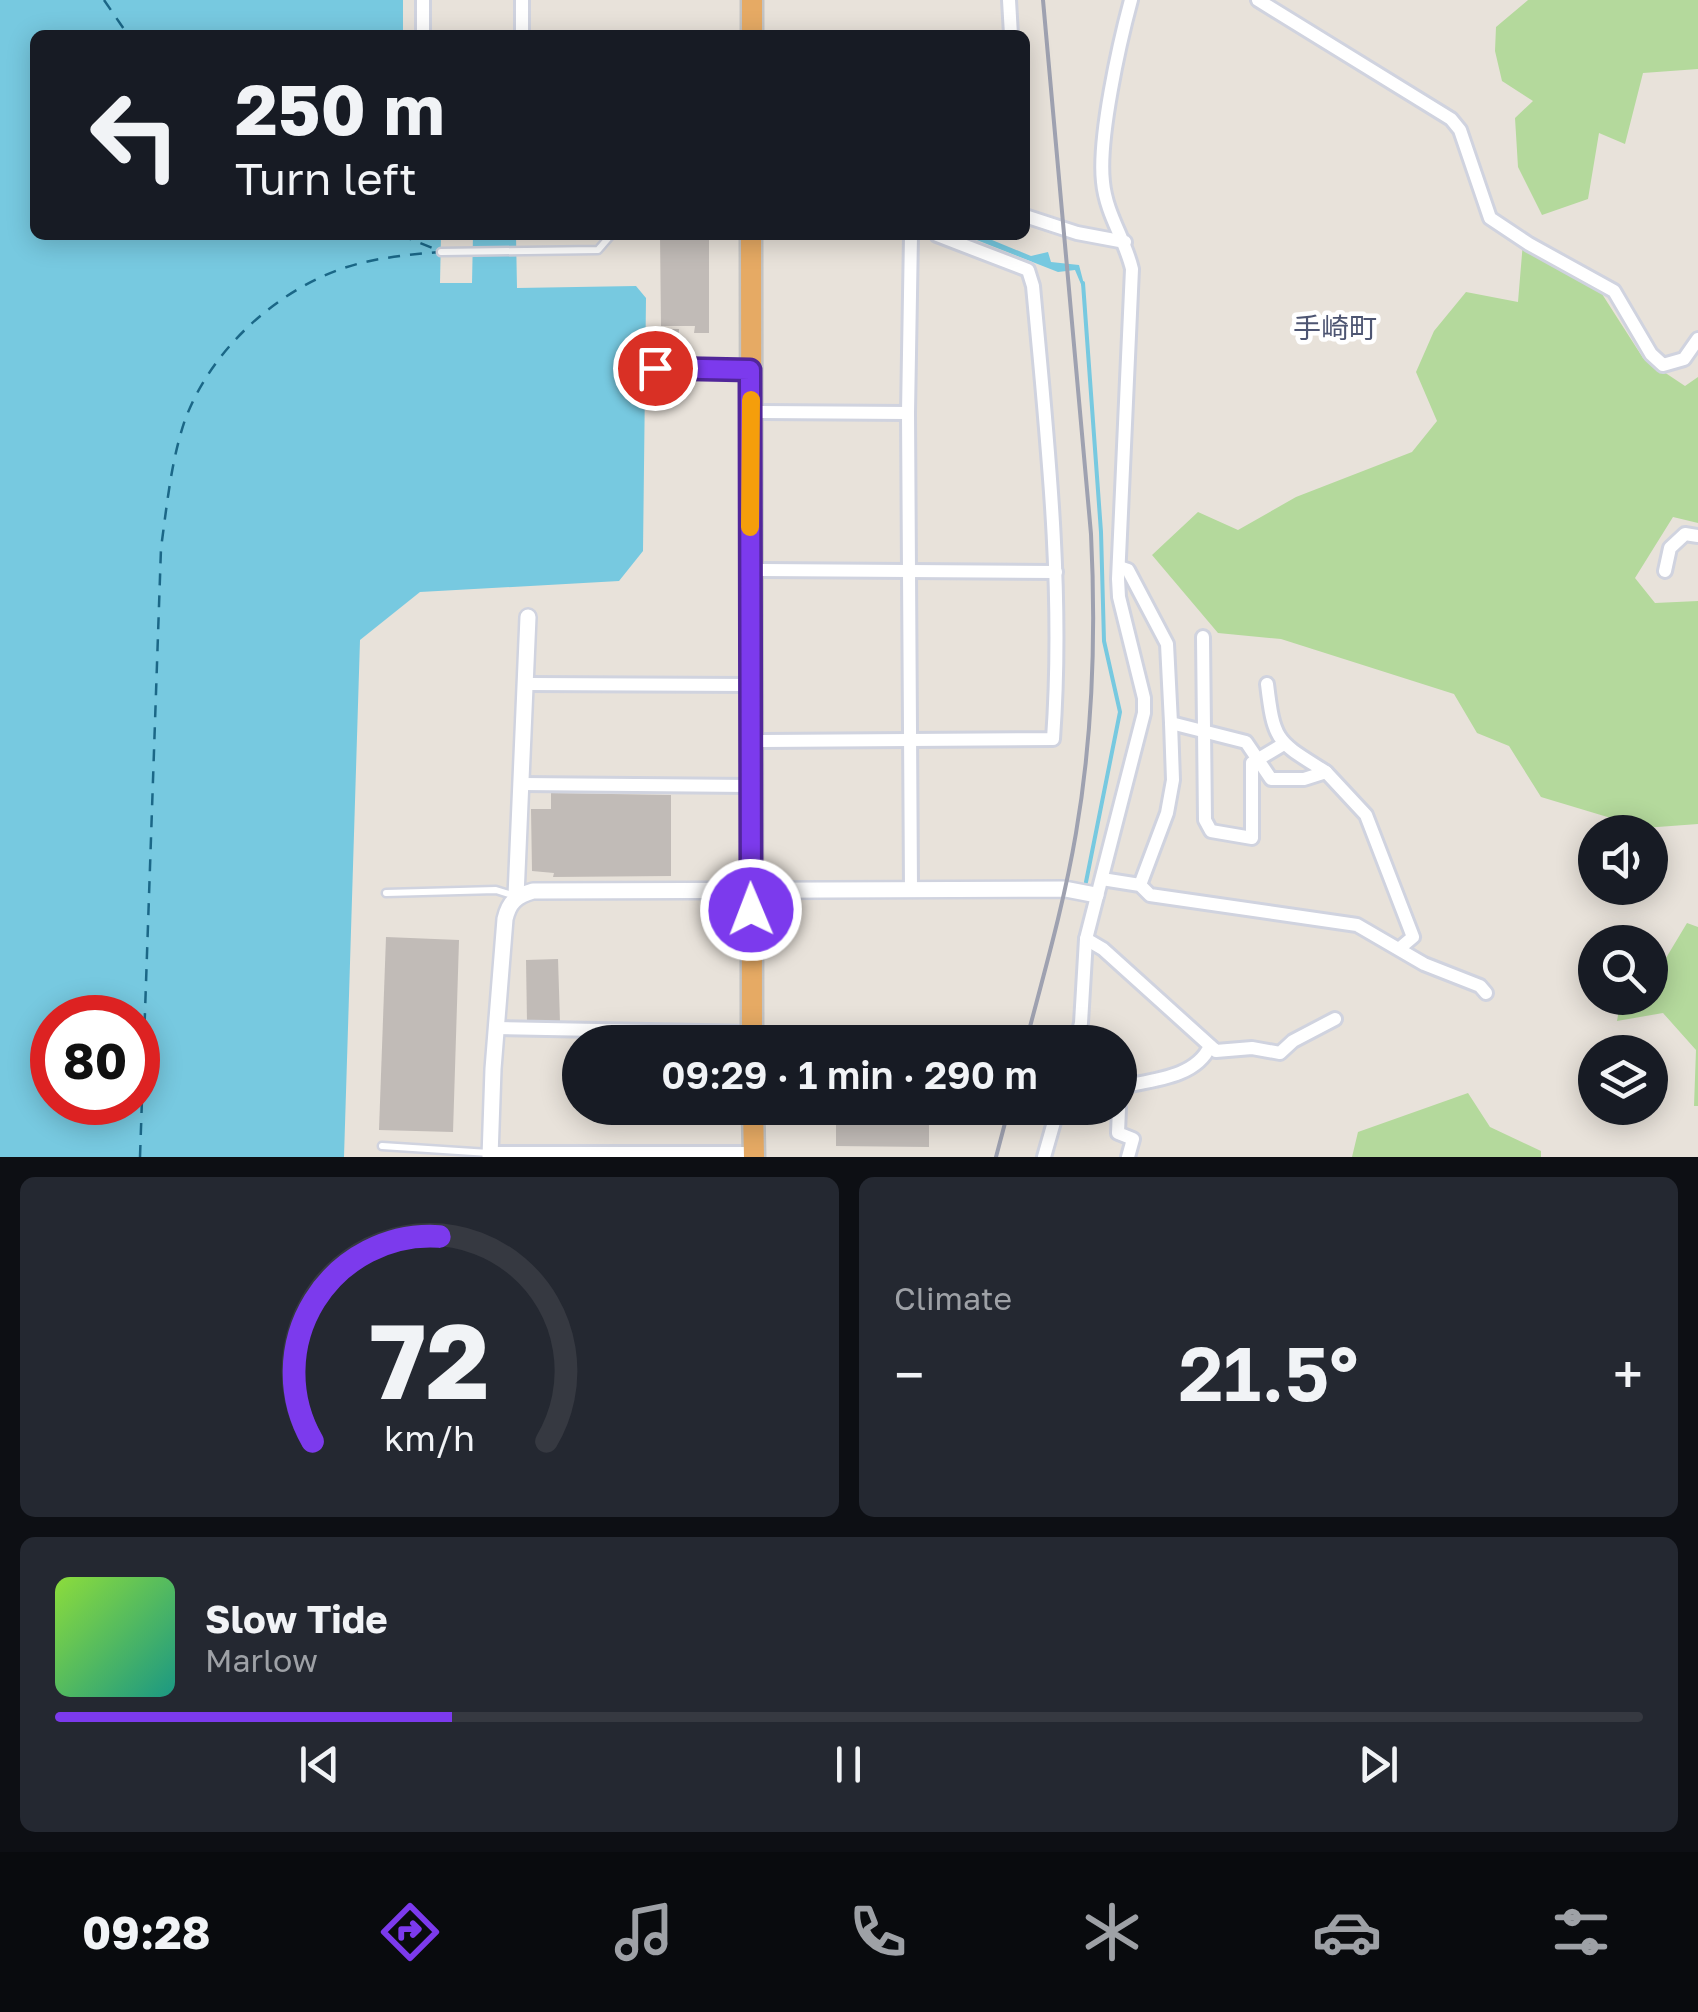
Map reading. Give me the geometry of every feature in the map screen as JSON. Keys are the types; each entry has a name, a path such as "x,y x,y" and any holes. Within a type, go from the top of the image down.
{"highway":[{"path":"752,0 752,30"},
{"path":"750,240 752,1025"},
{"path":"753,1125 754,1155"}],"street":[{"path":"423,0 423,30"},
{"path":"522,0 522,30"},
{"path":"1010,0 1011,30"},
{"path":"1080,1025 1086,939 1144,712 1119,597 1132,269 1126,242 1112,220 1102,182 1104,144 1131,0"},
{"path":"1258,0 1452,119 1460,130 1490,218 1614,291 1651,354 1662,365 1684,359 1698,339"},
{"path":"1030,218 1077,233 1126,242"},
{"path":"911,240 911,890"},
{"path":"750,741 1053,740 1058,658 1056,572 1034,286 1028,270 950,240"},
{"path":"655,368 750,370"},
{"path":"752,412 908,413"},
{"path":"1665,572 1670,548 1686,534 1698,536"},
{"path":"1119,567 1128,570 1167,644 1172,780 1167,813 1140,886"},
{"path":"750,570 1056,572"},
{"path":"528,617 516,896 505,920 490,1155 754,1155"},
{"path":"1203,637 1205,820 1210,831 1252,838 1252,763 1282,744"},
{"path":"526,684 752,684"},
{"path":"1267,684 1272,726 1282,744 1326,772 1366,815 1413,937 1400,948"},
{"path":"1171,723 1246,742 1271,779 1304,779 1326,772"},
{"path":"521,784 750,786"},
{"path":"1102,878 1140,886 1150,894 1357,925 1424,964 1480,986 1486,993"},
{"path":"516,896 532,891 1065,889 1096,895"},
{"path":"1086,939 1103,949 1216,1051 1252,1048 1280,1052 1292,1040 1335,1019"},
{"path":"496,1028 562,1031"},
{"path":"1137,1083 1176,1075 1205,1057 1210,1046"},
{"path":"1044,1157 1053,1125"},
{"path":"1118,1125 1118,1133 1134,1139 1128,1157"}],"lane":[{"path":"440,252 598,250 607,240"},
{"path":"386,893 496,890 516,896"},
{"path":"382,1146 490,1155"}],"green space":[{"path":"1528,0 1698,0 1698,69 1643,73 1625,144 1599,133 1588,199 1542,215 1518,167 1515,118 1533,101 1502,81 1495,51 1496,27"},
{"path":"1523,242 1595,283 1643,358 1685,386 1698,377 1698,523 1673,517 1635,578 1655,603 1698,601 1698,824 1668,826 1668,815 1601,815 1541,797 1509,746 1477,733 1454,694 1281,639 1218,633 1152,555 1198,512 1238,530 1296,497 1412,452 1437,421 1416,372 1434,331 1466,292 1518,302"},
{"path":"1687,923 1698,927 1698,1106 1694,1106 1696,1050 1665,1015 1668,1015 1668,955"},
{"path":"1618,1015 1652,1015 1617,1021"},
{"path":"1468,1093 1490,1127 1541,1151 1541,1157 1352,1157 1358,1132"}],"water":[{"path":"0,0 403,0 403,30 30,30 30,240 516,240 517,288 636,286 646,298 643,551 619,581 420,592 360,640 344,1157 0,1157"},
{"path":"977,240 992,240 1031,256 1048,252 1051,262 1079,265 1085,288 1075,270 1058,272"}],"pier":[{"path":"441,240 473,240 472,283 440,283"}],"building":[{"path":"660,240 709,240 709,333 694,333 695,326 661,326"},
{"path":"658,329 679,329 678,357 657,357"},
{"path":"551,793 671,795 671,876 553,877 554,873 532,871 531,809 551,809"},
{"path":"386,937 459,940 453,1132 379,1130"},
{"path":"558,959 560,1022 527,1021 526,960"},
{"path":"836,1125 929,1125 929,1147 836,1146"}],"waterway":[{"path":"1083,283 1101,532 1104,641 1120,712 1086,882"}],"ferry route":[{"path":"104,0 125,30"},
{"path":"412,240 440,251"},
{"path":"140,1157 161,548 173,467 185,420 210,371 227,349 268,309 291,293 353,265 439,252"}],"railway":[{"path":"1030,1025 1076,833 1090,721 1093,646 1091,534 1043,0"},
{"path":"996,1157 1004,1125"}],"slow traffic":[{"path":"750,527 751,400"}],"district":[{"name":"手崎町","path":"1335,327"}],"route":[{"path":"655,368 750,370 751,910"}]}
